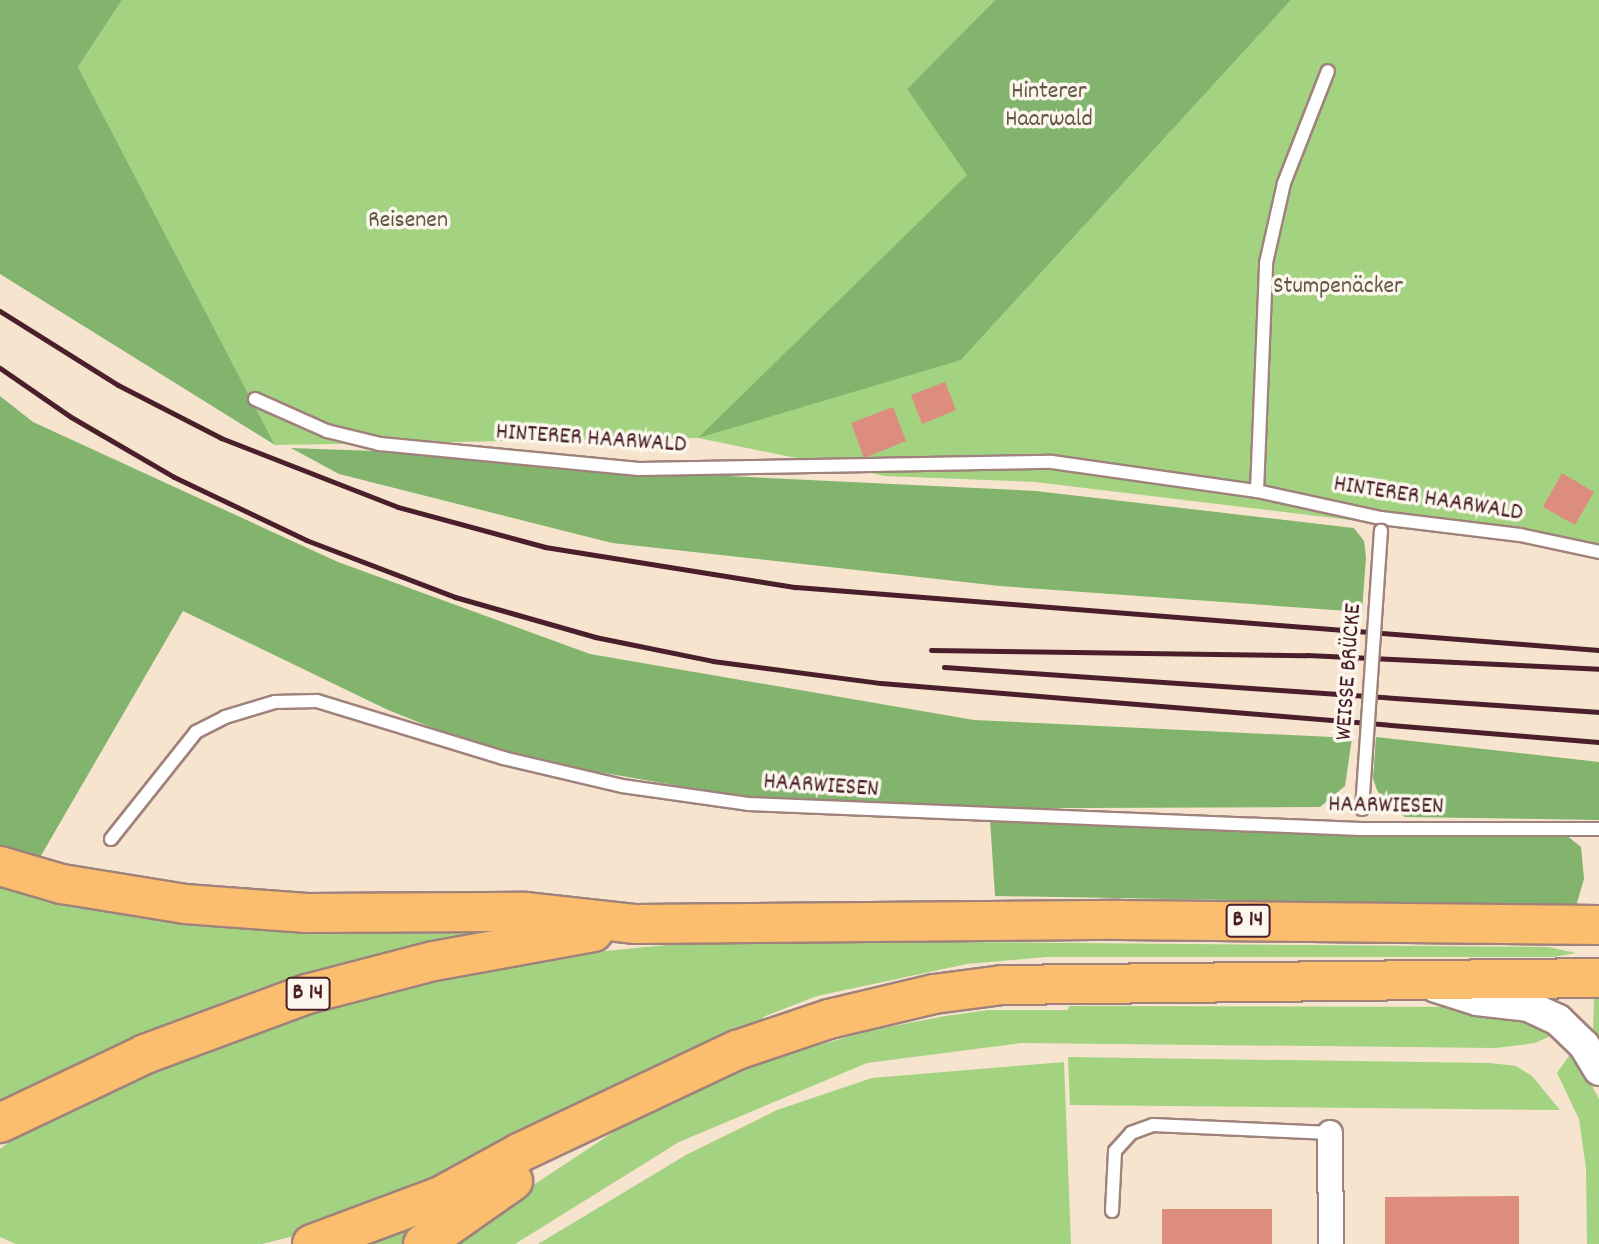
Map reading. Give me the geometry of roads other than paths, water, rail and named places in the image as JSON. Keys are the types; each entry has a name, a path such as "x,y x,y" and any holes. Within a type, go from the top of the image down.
{"highway":[{"name":"B 14","path":"0,866 62,884 185,904 307,913 525,912 636,923 1119,920 1599,925"},
{"name":"B 14","path":"0,1124 145,1054 307,994 434,961 636,923"},
{"path":"312,1244 441,1196 521,1152 737,1050 780,1034 934,994 1002,985 1426,983 1599,978"},
{"path":"423,1244 610,1112"}],"street":[{"path":"1426,983 1477,1000 1528,1006 1549,1015 1584,1045 1599,1070"},
{"path":"1330,1133 1331,1244"}],"lane":[{"path":"1257,491 1266,263 1284,183 1328,71"},
{"name":"HINTERER HAARWALD","path":"255,398 327,431 380,444 639,469 1052,462 1257,491 1381,517 1520,535 1599,552"},
{"name":"WEISSE BRÜCKE","path":"1360,829 1381,517"},
{"name":"HAARWIESEN","path":"111,839 197,732 225,716 275,702 317,701 530,765 622,786 748,804 1360,829 1599,829"},
{"path":"1112,1211 1115,1152 1131,1133 1153,1125 1330,1133"}],"railway":[{"path":"0,311 118,385 221,438 398,507 545,547 796,587 1599,650"},
{"path":"0,368 71,417 174,477 306,540 455,597 595,637 713,661 881,683 1599,742"},
{"path":"931,650 1307,655 1599,669"},
{"path":"944,667 1599,712"}],"park label":[{"name":"Hinterer Haarwald","path":"1049,107"},
{"name":"Reisenen","path":"408,222"},
{"name":"Stumpenäcker","path":"1338,288"}]}
